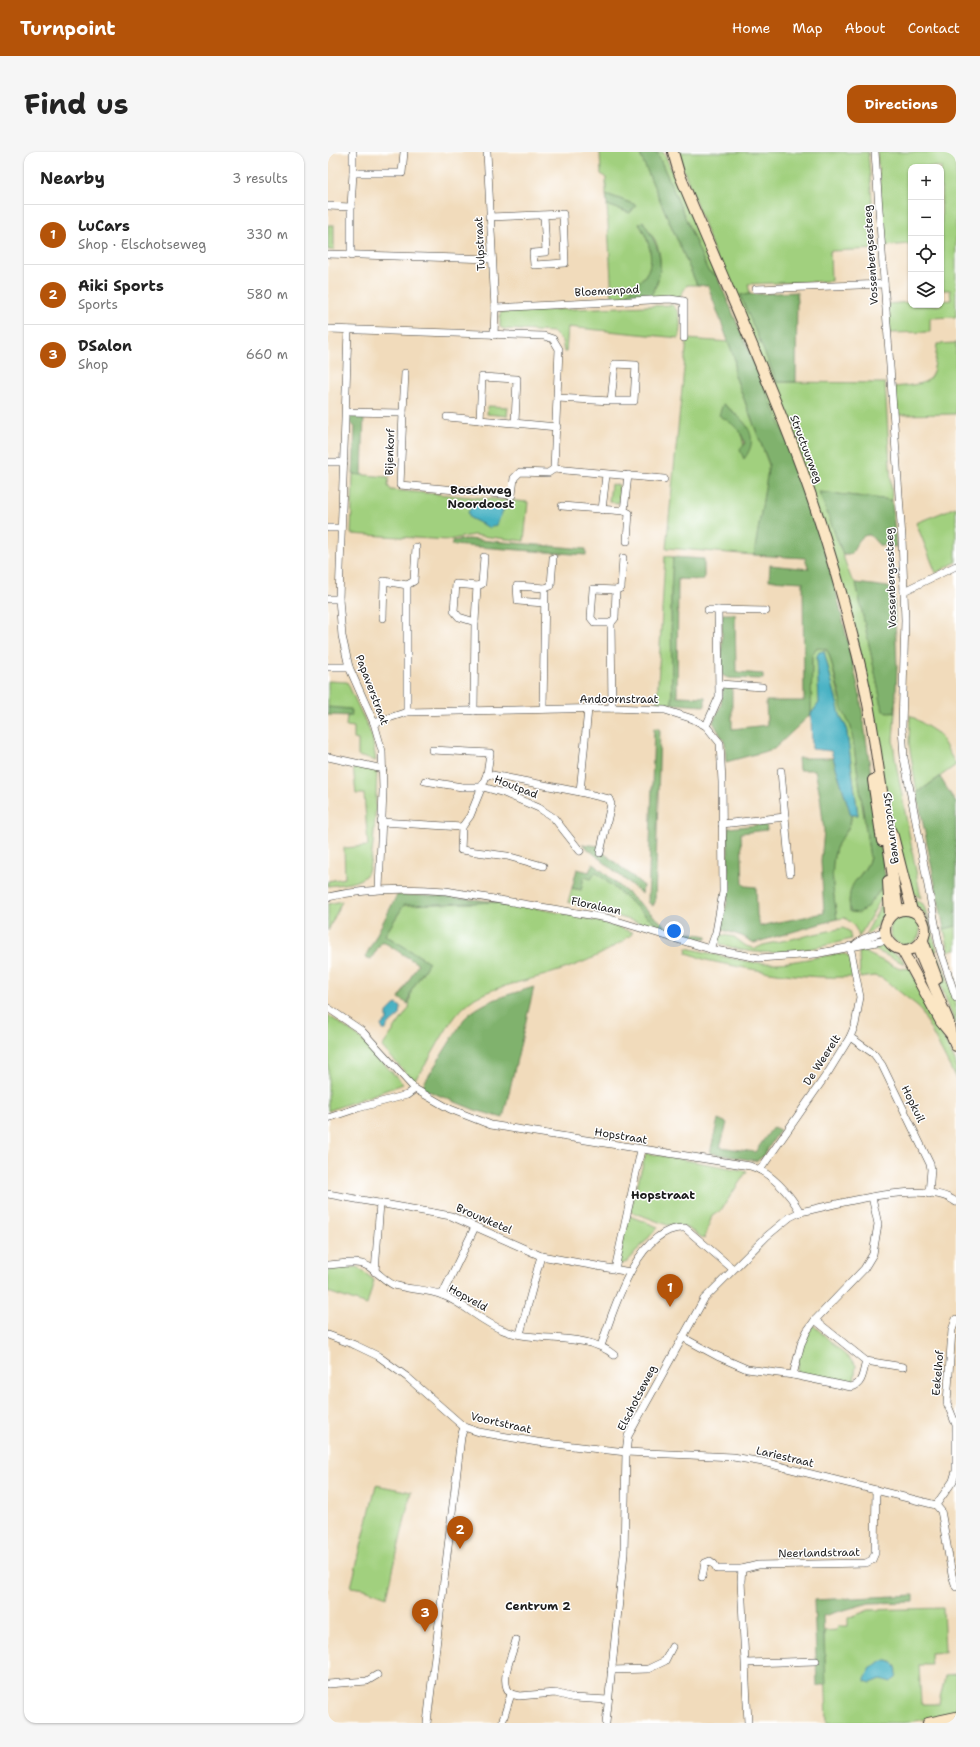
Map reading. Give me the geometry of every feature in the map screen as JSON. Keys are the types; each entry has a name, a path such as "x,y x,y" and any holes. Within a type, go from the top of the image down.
{"main road":[{"name":"Structuurweg","path":"667,152 679,173"},
{"name":"Structuurweg","path":"673,152 679,173 788,433 813,503 854,639 875,744 887,824 886,837 894,914"},
{"name":"Structuurweg","path":"875,744 871,763 894,914"},
{"name":"Structuurweg","path":"887,824 893,836 912,911"},
{"path":"912,911 918,915 924,924 925,934 920,944 902,950 893,947 886,936 886,923 894,914 912,911"},
{"path":"920,944 952,1019 951,1034"},
{"path":"902,950 941,1022 951,1034 956,1046"},
{"path":"928,1723 956,1717"}],"street":[{"path":"351,256 353,152"},
{"path":"353,173 402,173 404,152"},
{"name":"Tulpstraat","path":"487,152 495,308 494,335"},
{"name":"Vossenbergsesteeg","path":"875,152 904,591 902,727 904,758 940,950 956,998"},
{"path":"328,206 351,207"},
{"path":"490,217 563,214 565,263 534,266 533,253 546,252 544,215"},
{"path":"328,254 351,256 492,259"},
{"path":"756,289 884,284"},
{"name":"Bloemenpad","path":"495,308 670,299 684,301 684,338"},
{"path":"328,329 544,336 553,339 559,350 557,427 554,469 606,475 628,474 664,479"},
{"name":"Papaverstraat","path":"348,330 341,528 340,599 342,636 349,668 374,724 382,751 382,822 379,889"},
{"path":"557,398 611,401 634,401 636,365 615,364 611,401"},
{"path":"346,412 403,413 405,373"},
{"path":"480,420 482,377 517,379 515,422"},
{"name":"Bijenkorf","path":"403,413 400,485 512,495 516,473 524,471 548,473 554,469"},
{"path":"447,417 557,427"},
{"path":"328,462 344,462"},
{"path":"624,511 628,474"},
{"path":"602,510 606,475"},
{"path":"562,506 624,511 629,513 627,541"},
{"path":"328,528 341,528"},
{"path":"384,618 384,581 407,585 414,581 416,547"},
{"path":"475,622 459,617 454,611 455,591 456,584 477,586 482,584 484,557"},
{"path":"544,603 518,601 517,586 545,588 551,586 553,558"},
{"path":"611,623 595,623 592,618 593,589 616,590 621,588 624,558"},
{"path":"904,591 956,566"},
{"path":"407,585 407,712"},
{"path":"474,711 477,586"},
{"path":"543,709 545,588"},
{"path":"612,708 611,623 615,618 616,590"},
{"path":"328,599 340,599"},
{"path":"708,610 766,611"},
{"path":"706,726 718,697 720,684 718,610"},
{"path":"328,667 349,668"},
{"path":"720,684 762,687"},
{"name":"Andoornstraat","path":"374,724 407,712 543,709 588,710 612,708 665,710 693,719 706,726 720,743 722,824 723,892 716,932 710,948"},
{"path":"580,792 588,710"},
{"path":"432,750 490,753 487,774 483,787 470,816 462,827 461,850 507,856 543,866"},
{"path":"328,757 383,769"},
{"path":"781,771 790,873"},
{"path":"487,774 605,796 609,799 611,804 600,853"},
{"name":"Houtpad","path":"425,781 462,787 483,787 504,793 549,814 558,822 580,851"},
{"path":"722,824 786,817"},
{"path":"382,822 462,827"},
{"name":"Floralaan","path":"328,897 379,889 422,889 446,891 607,918 734,955 759,958 815,954 853,945 863,940 886,936"},
{"name":"De Weerelt","path":"760,1170 807,1104 850,1037 858,1015 860,997 853,945"},
{"name":"Hopstraat","path":"328,1008 362,1031 415,1089 450,1109 491,1125 641,1150 750,1166 760,1170 792,1197 800,1212"},
{"name":"Hopkuil","path":"850,1037 874,1054 882,1065 930,1164 930,1194"},
{"path":"328,1118 358,1108 407,1095 415,1089"},
{"path":"615,1269 641,1150"},
{"path":"800,1212 872,1197 908,1192 946,1197 956,1202"},
{"name":"Brouwketel","path":"328,1194 451,1216 541,1256 630,1272"},
{"path":"793,1375 801,1344 815,1320 864,1269 873,1254 878,1224 872,1197"},
{"path":"375,1272 380,1203"},
{"name":"Elschotseweg","path":"606,1723 624,1554 626,1452 628,1436 633,1424 704,1299 767,1236 800,1212"},
{"path":"442,1295 475,1227"},
{"path":"601,1346 618,1297 630,1272 654,1239 665,1231 675,1228 685,1228 732,1270"},
{"path":"520,1334 541,1256"},
{"name":"Hopveld","path":"328,1265 360,1263 372,1268 375,1272 394,1284 442,1295 503,1330 520,1334 592,1343 601,1346 614,1355"},
{"name":"Eekelhof","path":"936,1506 953,1481 956,1471 956,1424 947,1403 952,1330 956,1319"},
{"path":"815,1320 866,1360 903,1367"},
{"name":"Voortstraat","path":"328,1335 355,1344 378,1356 407,1377 464,1427 479,1432 537,1442 626,1452"},
{"path":"682,1337 740,1367 754,1371 793,1375 851,1387 857,1386 861,1382 866,1360"},
{"path":"427,1723 461,1437 464,1427"},
{"name":"Lariestraat","path":"626,1452 748,1460 876,1490 936,1506"},
{"name":"Neerlandstraat","path":"702,1577 705,1563 710,1562 714,1564 716,1569 742,1569 758,1564 866,1563 872,1560 875,1553 876,1490"},
{"path":"936,1506 941,1511 952,1575 956,1587"},
{"path":"742,1569 741,1581 748,1723"},
{"path":"516,1640 504,1681 505,1690 511,1694 519,1696 555,1693 574,1698 608,1700"},
{"path":"611,1670 648,1669 665,1660 672,1647"},
{"path":"746,1663 816,1661"},
{"path":"328,1684 367,1681 378,1675"},
{"path":"502,1723 511,1694"}],"green space":[{"path":"600,152 639,152 697,285 687,285 679,298 650,297 659,276 660,255 654,238 639,224 650,249 651,255 649,268 644,277 629,292 628,297 612,298 607,205 630,213 636,205 606,194 606,178 601,174"},
{"path":"639,152 657,152 708,271 717,276 798,466 834,582 860,695 886,883 866,908 859,913 850,912 850,892 852,886 863,872 870,858 851,727 841,707 841,698 829,654 826,649 816,648 812,656 811,714 774,749 726,762 725,743 713,722 721,705 723,686 732,687 732,729 767,725 766,701 804,701 803,582 769,580 770,565 809,569 805,558 754,555 769,464 734,373 735,360 708,286 697,285"},
{"path":"657,152 663,152 666,157 717,276 708,271"},
{"path":"677,152 868,152 876,249 830,251 831,281 748,284 750,294 741,295 777,382 885,383 892,500 820,492 851,578 856,583 883,711 895,713 893,740 895,758 921,898 914,894 910,894 892,825 856,635"},
{"path":"877,152 956,152 956,317 930,318 930,332 889,333 887,304 908,302 908,308 944,308 944,301 951,300 950,290 944,290 944,164 908,164 908,244 884,246"},
{"path":"606,194 636,205 630,213 607,205"},
{"path":"643,221 654,240 660,258 659,276 650,297 628,297 628,293 640,282 649,268 651,255 650,249 639,224"},
{"path":"328,225 334,225 334,250 328,250"},
{"path":"797,292 796,382 777,382 740,295"},
{"path":"672,305 676,308 679,316 679,338 568,327 566,352 564,352 562,341 553,332 504,329 500,327 501,312"},
{"path":"687,339 729,342 735,360 734,373 769,465 754,555 666,548","holes":["723,404 734,412 747,426 744,458 741,435"]},
{"path":"956,343 956,414 896,415 894,387 917,384 929,379 934,367 937,344"},
{"path":"723,404 743,421 751,435 749,450 744,459 740,450 745,444 741,434 735,426 719,415"},
{"path":"488,406 508,407 507,416 487,414"},
{"path":"350,413 364,414 362,475 353,474 355,427 348,421"},
{"path":"353,474 389,477 388,486 391,490 528,502 524,541 473,535 448,540 351,534"},
{"path":"611,484 619,485 619,503 609,502"},
{"path":"819,492 892,500 896,547 879,545 870,535 866,535 861,538 851,554 843,554"},
{"path":"956,507 956,562 936,573 916,523"},
{"path":"467,539 586,549 586,555 452,545 452,541"},
{"path":"665,556 673,557 671,593 672,704 657,702"},
{"path":"673,557 704,559 704,580 678,579 677,696 705,697 705,706 672,704 671,593"},
{"path":"856,583 888,587 894,591 897,667 895,713 883,711"},
{"path":"722,614 735,614 736,672 763,674 763,679 728,678 722,675"},
{"path":"816,647 825,649 829,654 841,701 851,727 870,858 864,870 854,883 849,903 866,908 886,883 888,898 881,899 859,937 855,928 848,920 845,918 837,919 832,874 834,856 838,843 850,825 851,815 858,815 846,726 841,718 824,651 817,656 819,703 811,714 812,656"},
{"path":"328,681 347,682 372,736 376,761 358,756 358,740 354,739 354,727 346,726 347,716 351,716 328,707"},
{"path":"328,707 351,709 352,716 328,715"},
{"path":"910,715 939,734 956,765 917,793 909,744"},
{"path":"654,728 660,729 655,902 653,906 648,902"},
{"path":"798,758 833,758 851,815 850,825 838,843 834,856 832,874 837,919 754,943 742,936 720,929 728,899 728,828 766,824 767,830 741,833 743,884 746,886 756,887 757,915 760,926 824,913 821,861 824,831 820,795 815,770 799,770"},
{"path":"353,766 377,771 373,842 369,868 363,878 348,883 328,886 328,881 345,878 344,848 368,846 364,794 356,794"},
{"path":"940,777 956,803 956,926 944,929 917,793"},
{"path":"582,844 599,846 600,850 643,885 642,894"},
{"path":"593,863 669,929 707,936 707,938 687,938 654,927 656,924 596,872 591,879 584,877 581,890 572,888 577,869 589,872"},
{"path":"596,872 656,924 654,927 568,902 572,888 581,890 584,877"},
{"path":"397,895 436,896 501,902 404,905 385,935 429,962 411,991 408,1004 399,998 418,964 382,941 371,959 365,957"},
{"path":"913,898 923,904 930,922 937,951 930,954 929,923 925,914 913,904"},
{"path":"342,901 328,931 328,904"},
{"path":"501,902 584,918 632,932 632,934 608,950 582,963 487,992 475,998 465,1006 448,1026 421,1071 413,1081 382,1047 409,1008 411,991 429,962 385,935 404,905"},
{"path":"883,902 887,902 879,922 873,930 865,935"},
{"path":"905,915 911,916 919,924 919,936 911,944 905,945 899,944 891,936 890,930 891,924 899,916"},
{"path":"956,926 956,950 949,951 944,929"},
{"path":"843,928 849,931 851,939 813,948 787,952 760,952 720,944 718,934 734,937 746,946 755,949 763,945"},
{"path":"879,943 890,952 900,956 905,964 866,946"},
{"path":"687,948 743,961 766,963 778,963 845,954 851,959 853,977 816,977 743,968 703,959 686,953"},
{"path":"862,951 900,969 910,968 956,1063 956,1079 919,1007 882,978 874,976 860,978 859,952"},
{"path":"939,956 956,1002 956,1026 931,959"},
{"path":"534,987 503,1118 475,1110 421,1088 464,1019 471,1012 505,996"},
{"path":"328,1015 360,1038 403,1084 328,1111"},
{"path":"718,1119 727,1123 720,1147 755,1152 773,1127 780,1130 763,1156 757,1161 710,1153"},
{"path":"646,1153 747,1171 721,1210 712,1216 704,1239 689,1229 676,1225 667,1225 630,1211"},
{"path":"627,1215 658,1227 627,1262 618,1265"},
{"path":"357,1267 374,1280 367,1305 328,1292 328,1268"},
{"path":"813,1325 856,1365 854,1382 851,1385 797,1376 800,1347"},
{"path":"376,1485 411,1492 387,1597 365,1589 351,1587"},
{"path":"914,1595 914,1602 869,1603 823,1616 826,1684 817,1686 814,1600"},
{"path":"943,1608 945,1652 930,1653 931,1665 919,1665 921,1704 939,1704 945,1675 956,1674 956,1713 905,1723 827,1723 824,1631 837,1630 838,1626 848,1626 848,1618 869,1610","holes":["887,1661 896,1665 878,1680"]}],"water":[{"path":"474,504 503,507 504,509 496,525 490,528 470,518 468,512"},
{"path":"824,651 841,718 846,726 858,815 851,815 831,751 812,749 811,714 819,703 817,656 819,652"},
{"path":"397,1004 401,1007 400,1015 387,1026 386,1030 383,1030 381,1025 387,1021 387,1012"},
{"path":"883,1661 893,1663 895,1665 897,1670 896,1677 891,1682 881,1679 871,1683 865,1681 865,1678 871,1668"}],"place":[{"name":"LuCars","path":"670,1307"},
{"name":"Aiki Sports","path":"460,1549"},
{"name":"DSalon","path":"425,1632"}],"district":[{"name":"Boschweg Noordoost","path":"481,497"},
{"name":"Hopstraat","path":"663,1195"},
{"name":"Centrum 2","path":"538,1606"}]}
